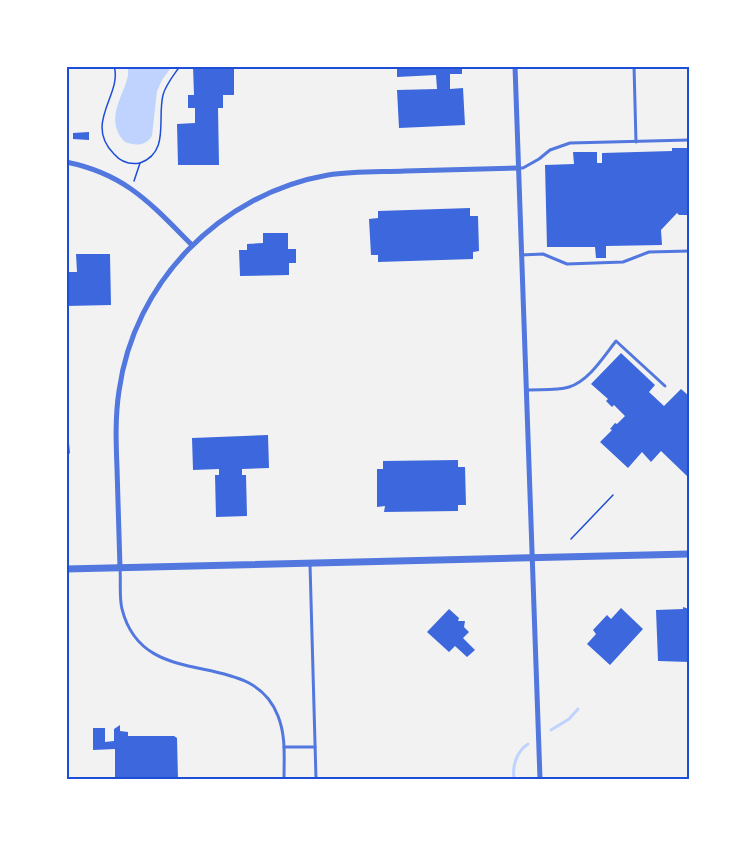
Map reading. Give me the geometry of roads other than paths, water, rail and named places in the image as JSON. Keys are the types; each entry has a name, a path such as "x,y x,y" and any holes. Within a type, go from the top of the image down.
{"street":[{"path":"515,66 540,779"},
{"path":"66,162 98,170 130,187 148,201 192,245"},
{"path":"120,568 117,412 124,363 133,334 146,306 167,273 192,245 217,223 249,202 285,186 312,179 363,172 518,168"},
{"path":"66,570 689,554"}],"lane":[{"path":"634,66 636,142"},
{"path":"518,168 523,168 550,150 570,142 689,140"},
{"path":"521,255 543,255 567,264 624,262 649,252 689,251"},
{"path":"526,390 569,387 577,383 586,376 616,341 665,386"},
{"path":"310,564 316,779"},
{"path":"120,568 122,607 139,644 163,659 216,671 258,688 272,704 284,733 284,779"},
{"path":"284,747 315,747"}],"water":[{"path":"127,66 172,66 157,91 152,136 140,144 125,142 118,132 115,121 128,73"}],"waterway":[{"path":"551,730 569,719 578,709"},
{"path":"514,778 516,759 528,744"}]}
